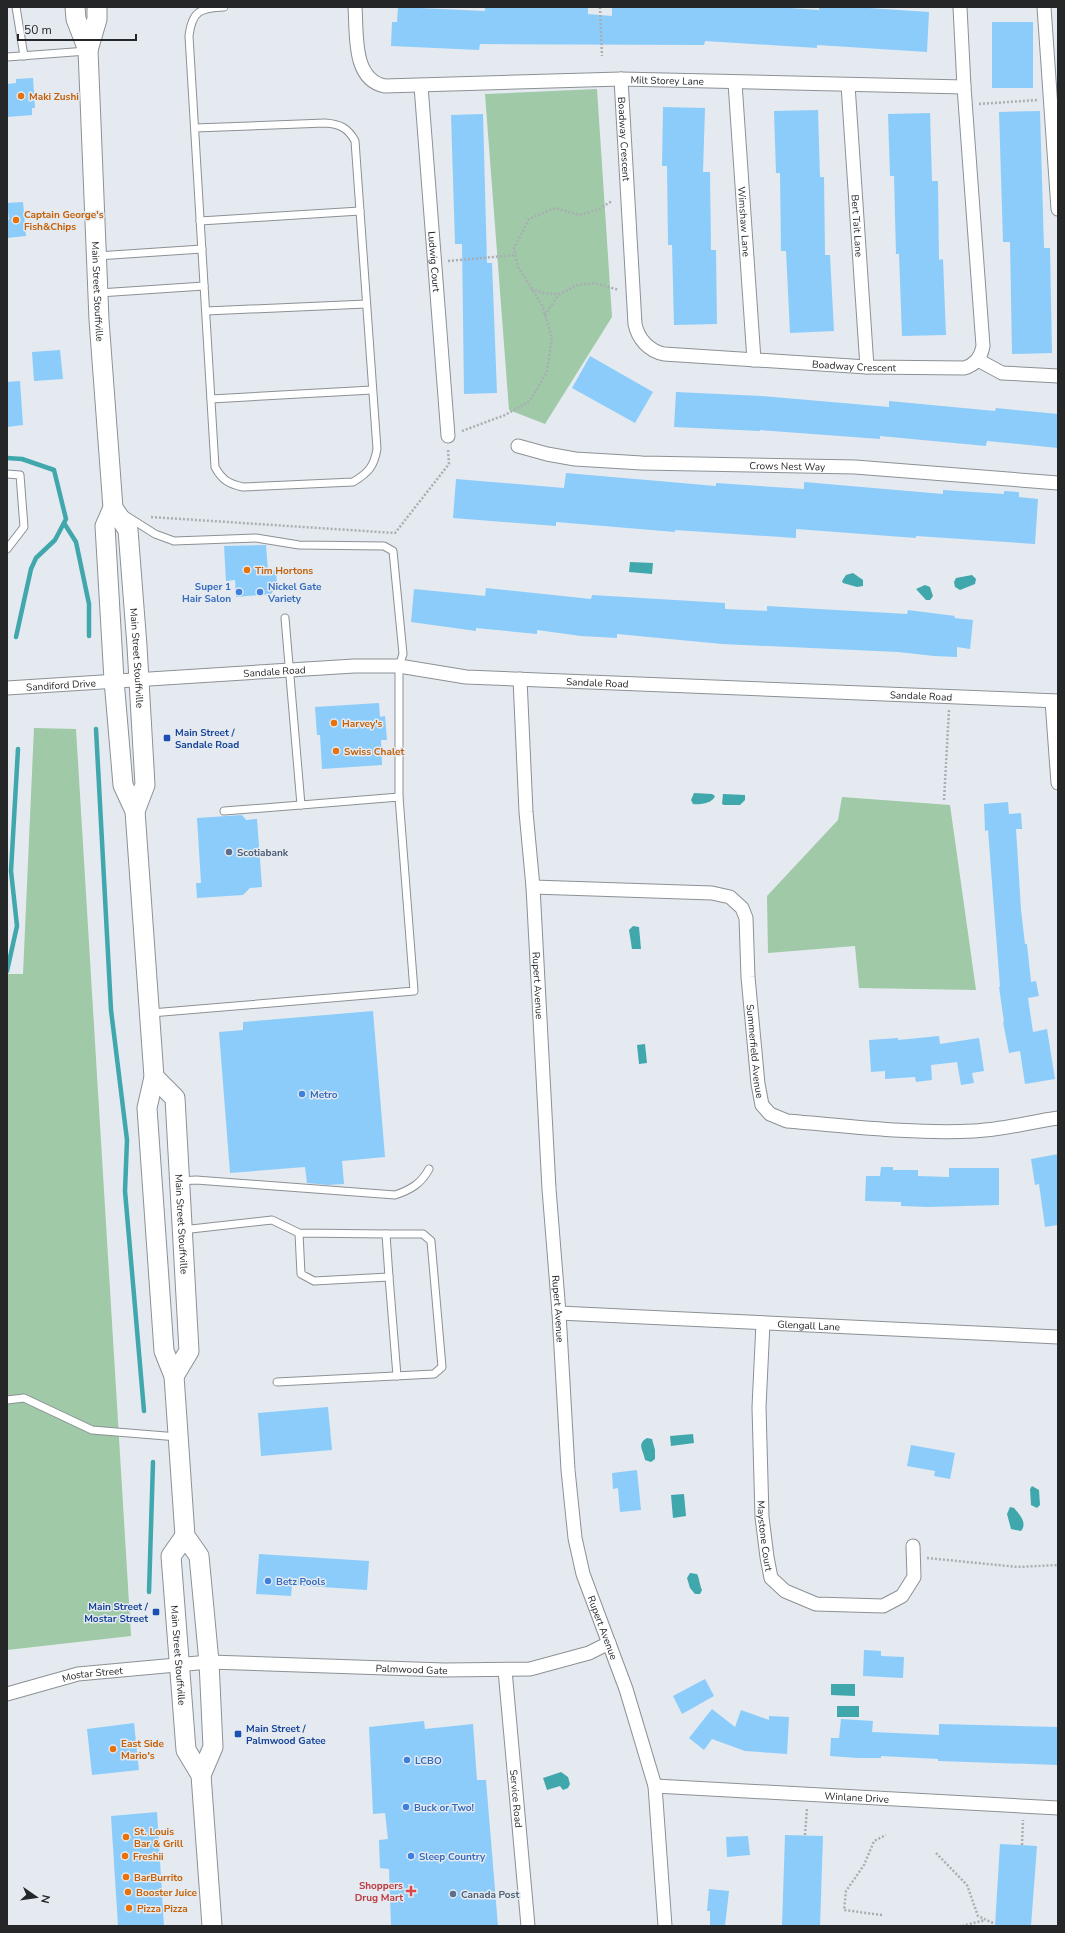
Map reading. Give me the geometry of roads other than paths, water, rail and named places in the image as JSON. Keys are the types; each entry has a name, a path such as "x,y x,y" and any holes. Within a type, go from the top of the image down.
{"main road":[{"name":"Main Street Stouffville","path":"75,7 76,19 88,50"},
{"name":"Main Street Stouffville","path":"96,7 97,19 88,50 98,293 113,508 105,526 114,680 123,784 135,811 154,1077 147,1108 164,1351 174,1376 185,1536 199,1556 209,1662 213,1747 201,1775"},
{"name":"Main Street Stouffville","path":"113,508 128,530 139,680 145,785 135,811"},
{"name":"Main Street Stouffville","path":"154,1077 175,1098 189,1351 174,1376"},
{"name":"Main Street Stouffville","path":"185,1536 171,1556 186,1750 201,1775 212,1926"}],"street":[{"name":"Milt Storey Lane","path":"355,7 359,58 364,71 372,81 385,86 621,79 735,83 964,87"},
{"path":"960,7 964,87 983,346 978,360 1002,373 1058,376"},
{"path":"1044,7 1058,209"},
{"name":"Boadway Crescent","path":"621,79 635,324 638,333 650,348 664,354 867,367 962,368 970,366 978,360"},
{"name":"Wimshaw Lane","path":"735,83 754,360"},
{"name":"Bert Tait Lane","path":"848,85 867,367"},
{"name":"Ludwig Court","path":"421,86 448,436"},
{"name":"Crows Nest Way","path":"518,446 547,454 575,459 642,463 855,467 1058,483"},
{"name":"Sandale Road","path":"114,680 139,680 354,666 399,666 466,677 1055,701"},
{"name":"Rupert Avenue","path":"520,679 526,812 534,887 549,1181 559,1313 568,1470 575,1538 583,1574 626,1689 655,1786 665,1926"},
{"name":"Sandiford Drive","path":"7,688 114,680"},
{"path":"1055,701 1058,783"},
{"name":"Summerfield Avenue","path":"534,887 712,893 730,897 742,908 746,918 748,977 758,1084 762,1105 770,1114 787,1121 908,1132 1001,1129 1058,1118"},
{"name":"Glengall Lane","path":"559,1313 1058,1337"},
{"name":"Maystone Court","path":"763,1323 759,1407 762,1501 767,1557 771,1578 785,1591 816,1604 883,1606 902,1596 914,1577 913,1551"},
{"name":"Palmwood Gate","path":"179,1664 209,1662 505,1670 530,1669 589,1653 609,1643"},
{"name":"Mostar Street","path":"7,1694 78,1674 179,1664"},
{"name":"Service Road","path":"505,1670 528,1926"},
{"name":"Winlane Drive","path":"655,1786 1058,1808"}],"lane":[{"path":"16,7 24,56"},
{"path":"195,128 325,123 340,124 350,132 355,141 377,448 375,461 366,474 353,482 243,487 230,484 221,477 215,467 200,221 190,36 191,22 197,13 206,8 224,7"},
{"path":"7,57 88,50"},
{"path":"200,221 360,211"},
{"path":"96,256 202,249"},
{"path":"98,293 204,286"},
{"path":"206,311 366,304"},
{"path":"211,399 372,390"},
{"path":"7,474 20,474 24,527 7,549"},
{"path":"113,508 155,534 174,541 256,538 299,545 389,547 395,557 399,611 402,654 399,666 399,797 414,991 149,1013"},
{"path":"285,618 301,805"},
{"path":"224,811 399,797"},
{"path":"179,1182 196,1180 395,1195 407,1191 418,1184 425,1177 428,1169"},
{"path":"182,1230 272,1220 299,1233 423,1234 431,1241 442,1367 434,1374 277,1382"},
{"path":"299,1233 301,1274 314,1280 389,1277"},
{"path":"386,1234 397,1376"},
{"path":"7,1400 24,1398 92,1430 178,1437"}],"water":[{"path":"630,562 653,563 652,574 629,572"},
{"path":"853,573 863,580 863,586 857,587 843,583 842,581 846,575"},
{"path":"972,575 976,579 975,584 960,590 955,587 954,582 956,578"},
{"path":"925,585 930,587 933,596 930,600 926,600 916,589"},
{"path":"694,793 712,794 715,796 709,802 703,804 693,804 691,800"},
{"path":"723,794 745,795 745,800 740,805 724,805 722,804"},
{"path":"633,926 639,927 641,949 632,949 629,930"},
{"path":"645,1044 647,1063 639,1064 637,1045"},
{"path":"693,1434 694,1443 671,1446 670,1436"},
{"path":"647,1438 652,1439 655,1450 655,1459 651,1462 645,1460 641,1445"},
{"path":"1032,1486 1039,1490 1040,1505 1037,1508 1031,1505 1030,1489"},
{"path":"684,1494 686,1516 673,1518 671,1495"},
{"path":"1010,1507 1014,1508 1022,1519 1024,1525 1021,1531 1011,1529 1007,1514"},
{"path":"690,1573 698,1575 702,1590 700,1594 695,1594 690,1588 687,1578"},
{"path":"831,1684 855,1684 855,1696 831,1695"},
{"path":"837,1706 859,1706 859,1717 837,1717"},
{"path":"561,1772 568,1777 570,1784 568,1788 563,1790 560,1786 547,1790 543,1778"}],"waterway":[{"path":"7,458 22,459 54,470 66,519 55,540 36,558 31,569 16,637"},
{"path":"64,523 76,542 89,604 89,636"},
{"path":"96,729 111,1010 127,1140 125,1191 144,1411"},
{"path":"7,971 17,926 11,871 18,749"},
{"path":"149,1592 153,1462"}],"place":[{"name":"Maki Zushi","path":"21,96"},
{"name":"Captain George's Fish&Chips","path":"16,220"},
{"name":"Tim Hortons","path":"247,570"},
{"name":"Super 1 Hair Salon","path":"239,592"},
{"name":"Nickel Gate Variety","path":"260,592"},
{"name":"Harvey's","path":"334,723"},
{"name":"Main Street / Sandale Road","path":"167,738"},
{"name":"Swiss Chalet","path":"336,751"},
{"name":"Scotiabank","path":"229,852"},
{"name":"Metro","path":"302,1094"},
{"name":"Betz Pools","path":"268,1581"},
{"name":"Main Street / Mostar Street","path":"156,1612"},
{"name":"Main Street / Palmwood Gatee","path":"238,1734"},
{"name":"East Side Mario's","path":"113,1749"},
{"name":"LCBO","path":"407,1760"},
{"name":"Buck or Two!","path":"406,1807"},
{"name":"St. Louis Bar & Grill","path":"126,1837"},
{"name":"Freshii","path":"125,1856"},
{"name":"Sleep Country","path":"411,1856"},
{"name":"BarBurrito","path":"126,1877"},
{"name":"Shoppers Drug Mart","path":"411,1891"},
{"name":"Booster Juice","path":"128,1892"},
{"name":"Canada Post","path":"453,1894"},
{"name":"Pizza Pizza","path":"129,1908"}]}
